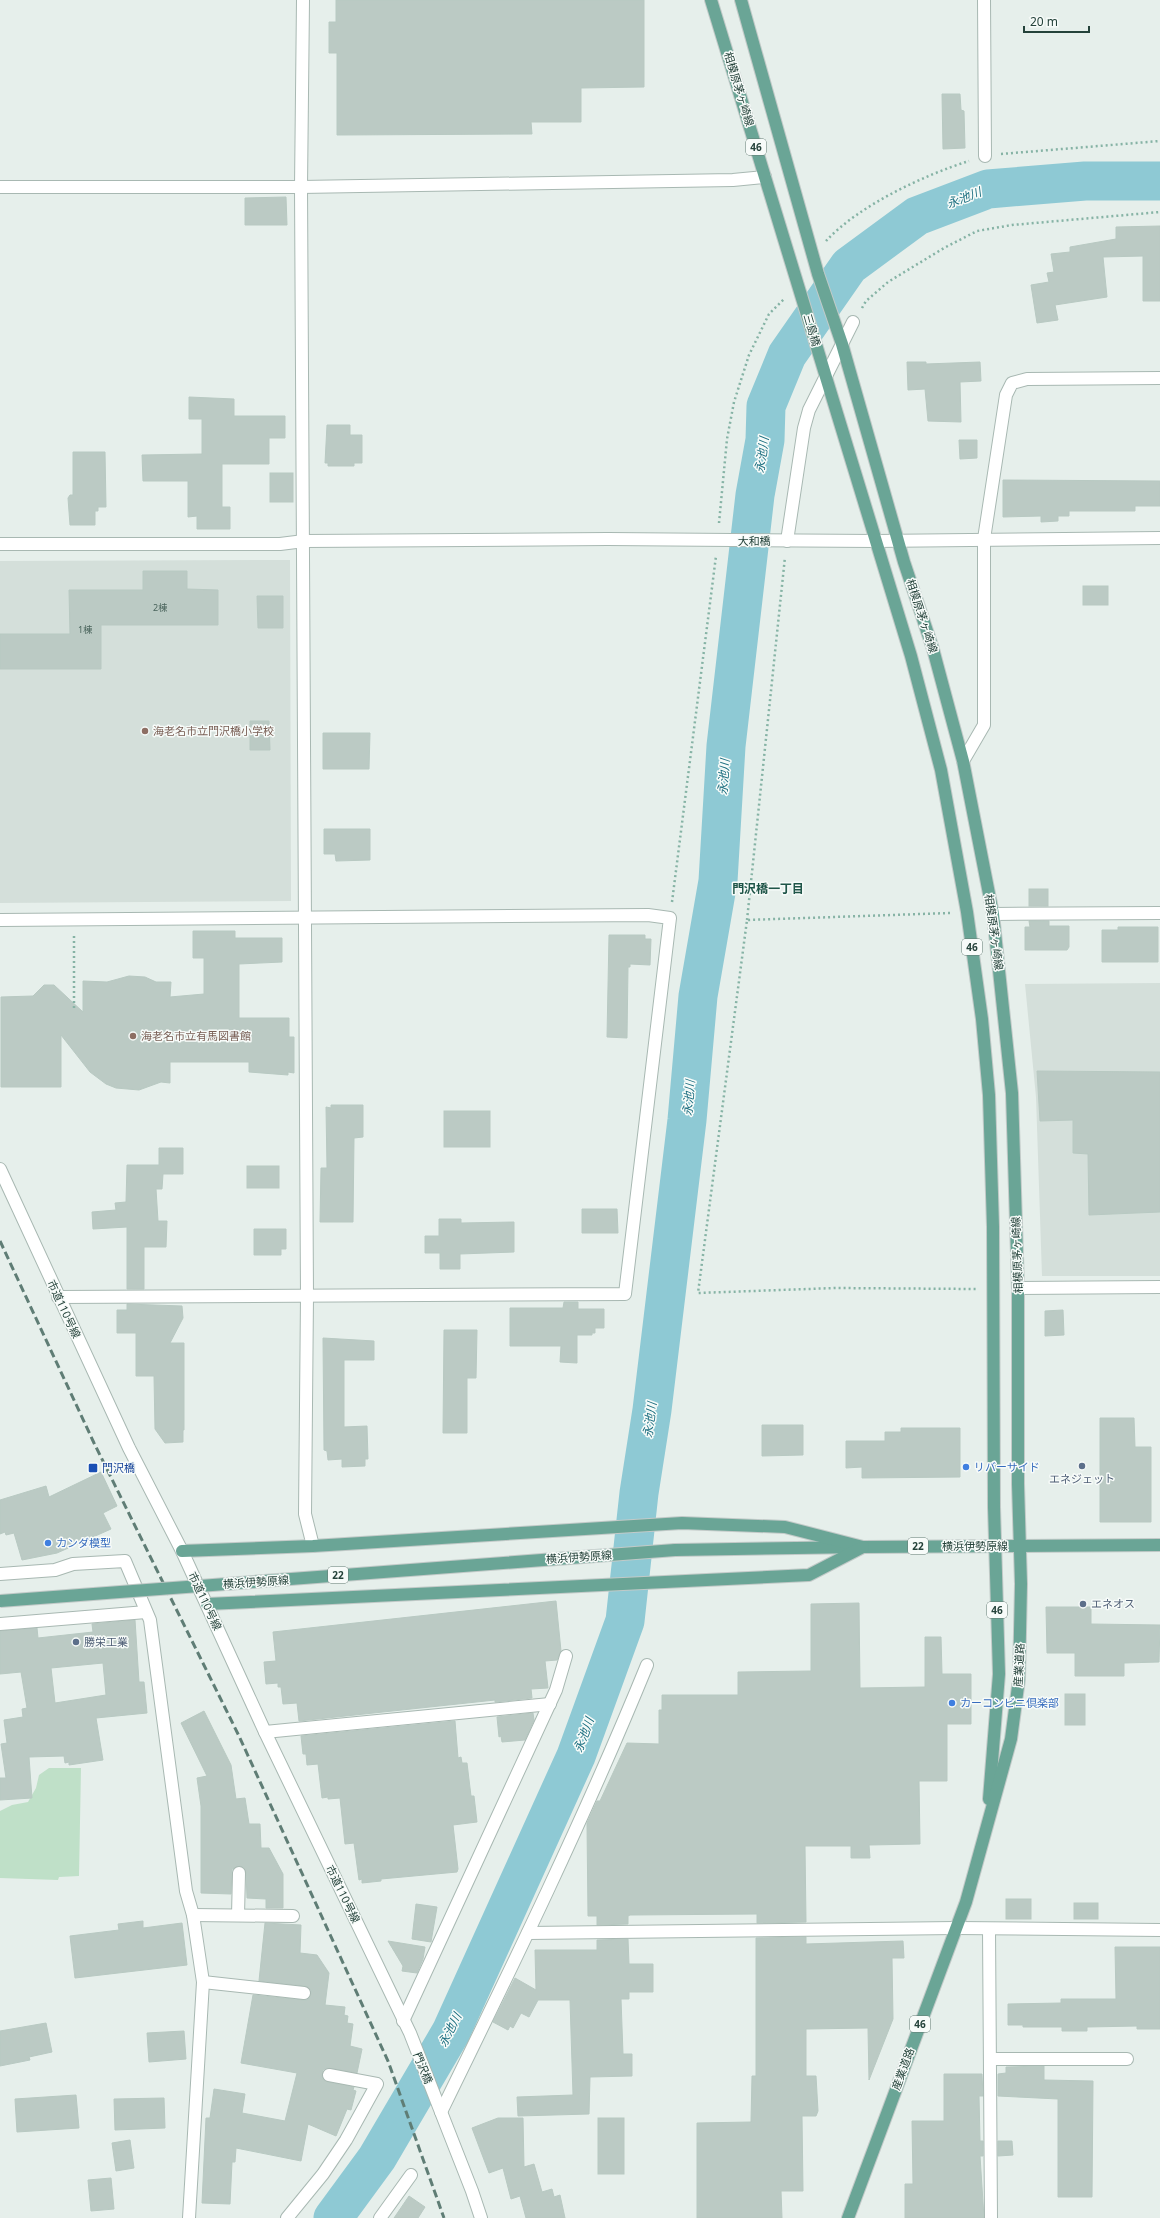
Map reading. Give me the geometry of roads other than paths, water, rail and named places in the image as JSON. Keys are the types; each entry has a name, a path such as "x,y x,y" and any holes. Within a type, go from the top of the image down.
{"main road":[{"name":"相模原茅ヶ崎線","path":"711,0 800,289"},
{"name":"三島橋","path":"741,0 818,274 840,341"},
{"name":"三島橋","path":"800,289 824,371"},
{"name":"相模原茅ヶ崎線","path":"840,341 898,541 933,649 963,761 993,914 1012,1093 1018,1288 1018,1484 1020,1546"},
{"name":"相模原茅ヶ崎線","path":"824,371 911,656 941,770 967,912 982,1019 989,1095 993,1227 992,1289 995,1546"},
{"path":"182,1551 313,1546 682,1523 785,1527 863,1547"},
{"name":"横浜伊勢原線","path":"0,1601 675,1550 1160,1545"},
{"name":"産業道路","path":"986,1829 999,1674 995,1546"},
{"name":"産業道路","path":"848,2218 966,1902 1011,1739 1019,1679 1021,1584 1020,1546"},
{"path":"207,1604 809,1575 863,1547"}],"street":[{"path":"303,0 301,187 307,1296 305,1514 313,1546"},
{"path":"984,0 985,156"},
{"path":"0,188 301,187 725,180 765,177"},
{"path":"784,541 804,428 809,410 824,371 840,341 853,322"},
{"path":"963,761 984,725 984,539 1006,394 1012,383 1027,379 1160,378"},
{"name":"大和橋","path":"0,544 280,544 304,541 608,539 722,541 898,541 1160,538"},
{"path":"993,914 1160,913"},
{"path":"0,920 648,915 670,918 625,1294 58,1297"},
{"name":"市道110号線","path":"0,1169 129,1448 182,1551 265,1732 410,2033"},
{"path":"1018,1288 1160,1287"},
{"path":"0,1574 55,1570 73,1564 125,1561 150,1620 186,1891 193,1915 204,1982 189,2218"},
{"path":"0,1624 146,1612"},
{"path":"403,2021 550,1704 556,1690 566,1656"},
{"path":"481,2218 439,2108 528,1933 623,1723 647,1665"},
{"path":"265,1732 550,1704"},
{"path":"238,1873 238,1915"},
{"path":"193,1915 293,1916"},
{"path":"528,1933 956,1928 1160,1930"},
{"path":"989,1929 991,2218"},
{"path":"204,1982 304,1993"},
{"name":"門沢橋","path":"410,2033 439,2108"},
{"path":"990,2059 1127,2059"},
{"path":"287,2218 323,2174 346,2140 377,2084 329,2075"},
{"path":"380,2218 412,2175"}],"water":[{"path":"394,2108 404,2132 354,2218 323,2218 345,2195 353,2178 363,2167 360,2162"}],"waterway":[{"name":"永池川","path":"333,2218 377,2158 451,2032 576,1756 625,1621 639,1493 652,1410 687,1120 698,996 718,881 726,746 755,495 765,440 766,406 787,355 849,266 917,216 988,189 1085,181 1160,181"}],"railway":[{"path":"0,1241 94,1443 239,1736 388,2061 444,2218"}],"place":[{"name":"海老名市立門沢橋小学校","path":"145,731"},
{"name":"海老名市立有馬図書館","path":"133,1036"},
{"name":"エネジェット","path":"1082,1466"},
{"name":"リバーサイド","path":"966,1467"},
{"name":"門沢橋","path":"93,1468"},
{"name":"カンダ模型","path":"48,1543"},
{"name":"エネオス","path":"1083,1604"},
{"name":"勝栄工業","path":"76,1642"},
{"name":"カーコンビニ倶楽部","path":"952,1703"}],"district":[{"name":"門沢橋一丁目","path":"768,889"}]}
